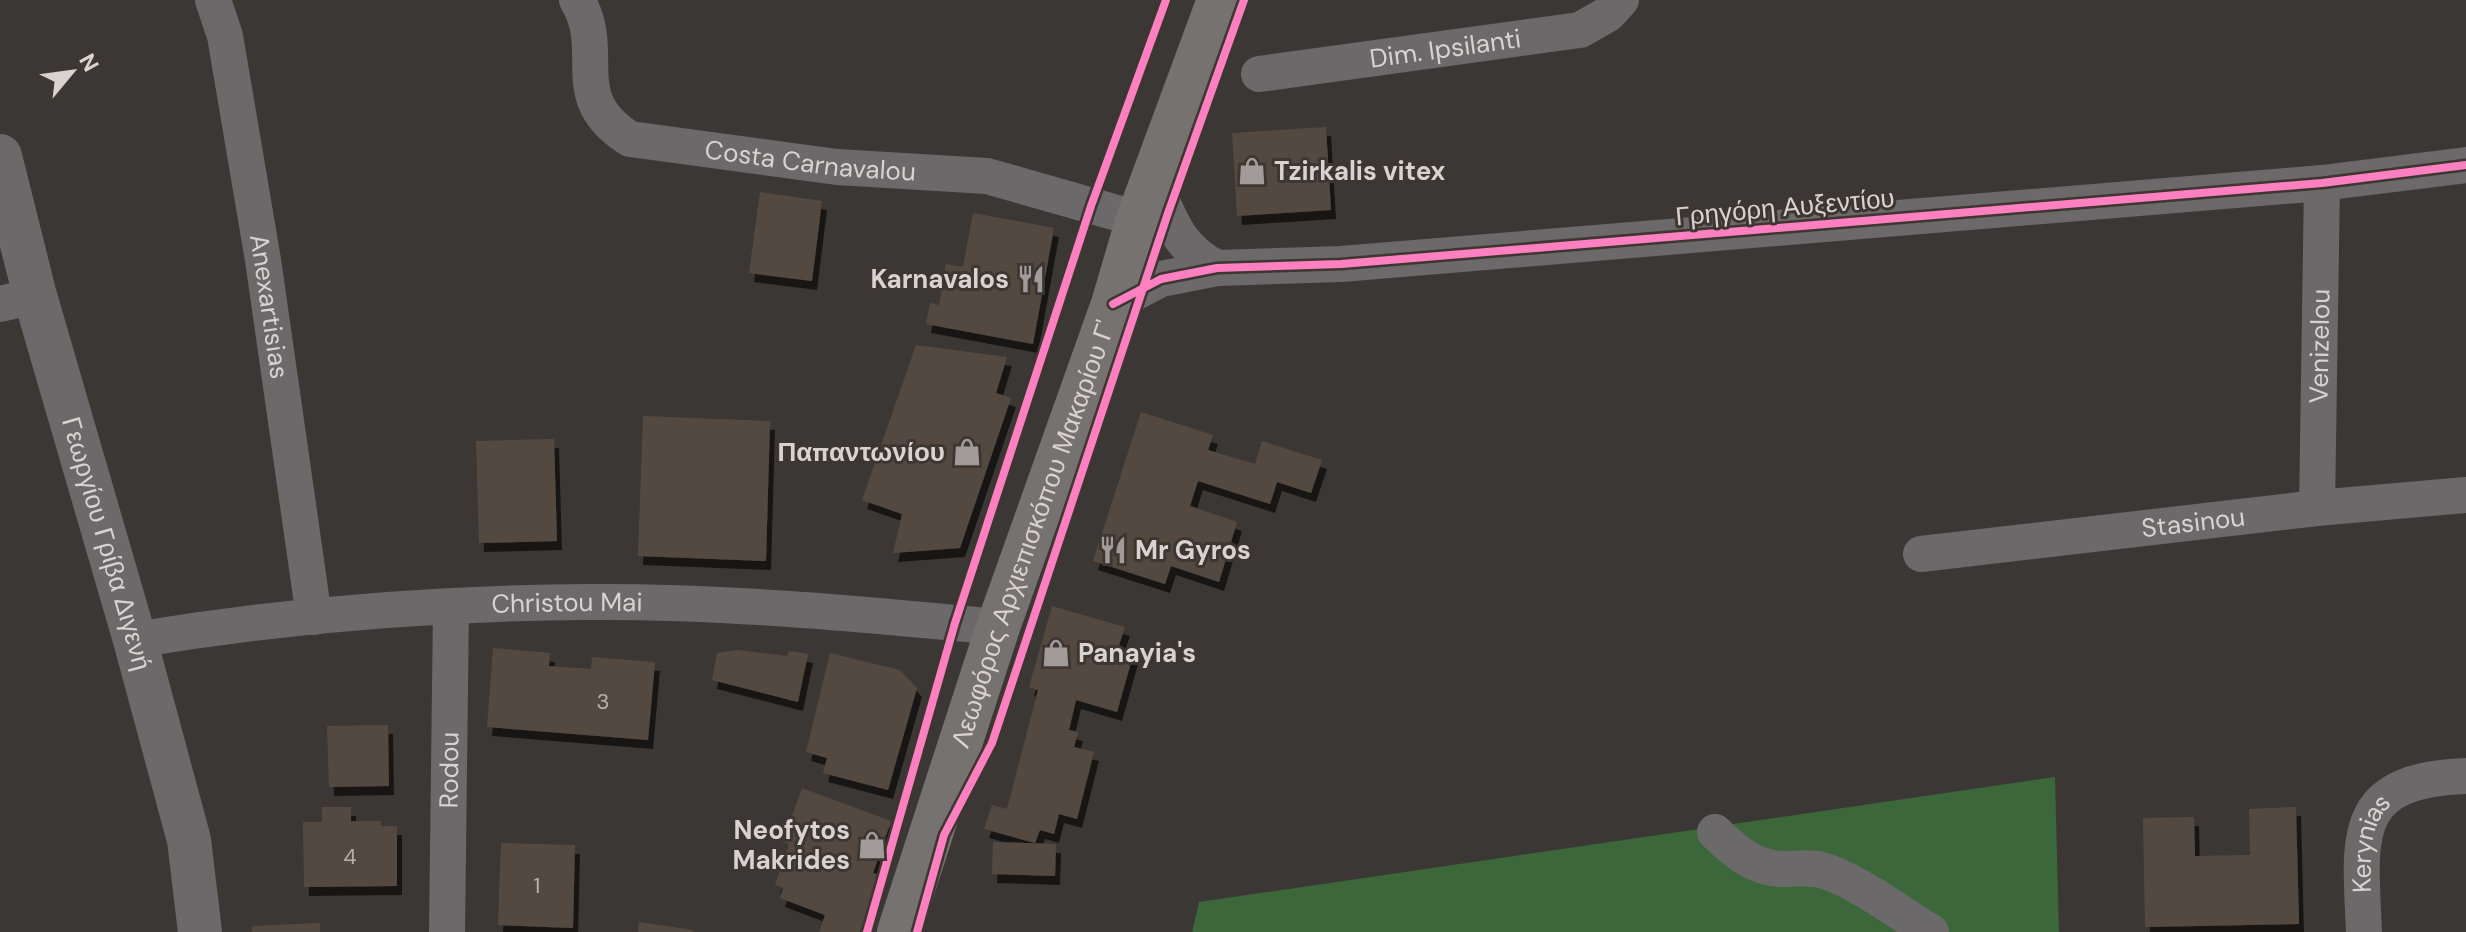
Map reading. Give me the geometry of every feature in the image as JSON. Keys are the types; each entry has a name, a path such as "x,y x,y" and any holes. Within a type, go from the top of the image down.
{"main road":[{"name":"Λεωφόρος Αρχιεπισκόπου Μακαρίου Γ'","path":"899,932 998,627 1219,0"}],"street":[{"name":"Anexartisias","path":"213,0 225,36 261,245 314,617"},
{"name":"Dim. Ipsilanti","path":"1259,74 1580,30 1608,14 1621,0"},
{"name":"Costa Carnavalou","path":"578,2 589,40 591,91 596,106 613,128 630,139 837,167 987,176 1146,201"},
{"name":"Γεωργίου Γρίβα Διγενή","path":"0,156 18,300 135,640 189,840 200,932"},
{"name":"Γρηγόρη Αυξεντίου","path":"1113,304 1161,279 1217,268 1341,264 2322,183 2466,165"},
{"name":"Venizelou","path":"2317,508 2322,183"},
{"path":"1146,201 1195,256 1217,268"},
{"name":"Stasinou","path":"1921,554 2317,508 2466,495"},
{"name":"Christou Mai","path":"135,640 228,625 314,617 451,607 587,602 741,606 998,627"},
{"name":"Rodou","path":"447,932 451,607"},
{"name":"Kerynias","path":"2364,932 2361,849 2368,817 2382,801 2406,785 2437,777 2466,776"},
{"path":"1715,832 1731,848 1758,865 1831,873 1931,932"}],"green space":[{"path":"2055,777 2059,932 1192,932 1199,902"}],"building":[{"path":"1326,127 1331,210 1237,216 1232,133"},
{"path":"760,192 822,201 812,281 749,273"},
{"path":"973,213 1054,228 1033,344 926,324 930,303 939,305 946,264 963,267"},
{"path":"916,345 1007,357 996,393 1011,398 960,548 893,553 902,514 862,500"},
{"path":"1141,412 1213,435 1208,450 1255,464 1262,441 1322,460 1311,493 1277,482 1270,504 1198,481 1190,506 1237,522 1219,582 1171,566 1165,584 1093,561"},
{"path":"643,416 770,421 766,561 638,556"},
{"path":"554,439 557,541 479,543 476,441"},
{"path":"1052,606 1125,627 1118,648 1134,652 1117,712 1076,700 1069,730 1078,732 1074,747 1094,752 1077,819 1059,814 1054,834 1040,830 1035,843 984,829 992,805 1007,809 1038,690 1029,687"},
{"path":"493,648 550,653 549,666 591,669 592,657 655,662 648,740 487,727"},
{"path":"737,650 787,656 789,651 808,654 798,702 712,680 717,653"},
{"path":"830,653 900,670 917,688 888,790 823,773 827,758 806,752"},
{"path":"388,725 389,786 329,787 327,726"},
{"path":"802,788 891,821 873,873 879,875 860,932 819,932 825,915 780,898 783,888 775,885 789,844 783,842"},
{"path":"322,807 351,807 351,821 381,821 381,826 397,826 397,886 304,887 303,822 322,822"},
{"path":"2296,807 2299,924 2145,927 2143,818 2194,817 2195,856 2250,855 2249,809"},
{"path":"993,842 1056,844 1055,876 992,874"},
{"path":"501,843 575,845 573,928 498,925"},
{"path":"639,922 693,930 693,932 638,932"},
{"path":"320,923 320,932 252,932 252,926"}],"cycle path":[{"path":"867,932 955,623 1091,206 1166,0"},
{"path":"917,932 944,835 992,743 1168,213 1244,0"},
{"path":"1113,304 1161,279 1217,268 1341,264 2322,183 2466,165"}],"place":[{"name":"Tzirkalis vitex","path":"1252,171"},
{"name":"Karnavalos","path":"1031,279"},
{"name":"Παπαντωνίου","path":"967,452"},
{"name":"Mr Gyros","path":"1113,550"},
{"name":"Panayia's","path":"1056,653"},
{"name":"Neofytos Makrides","path":"872,845"}]}
